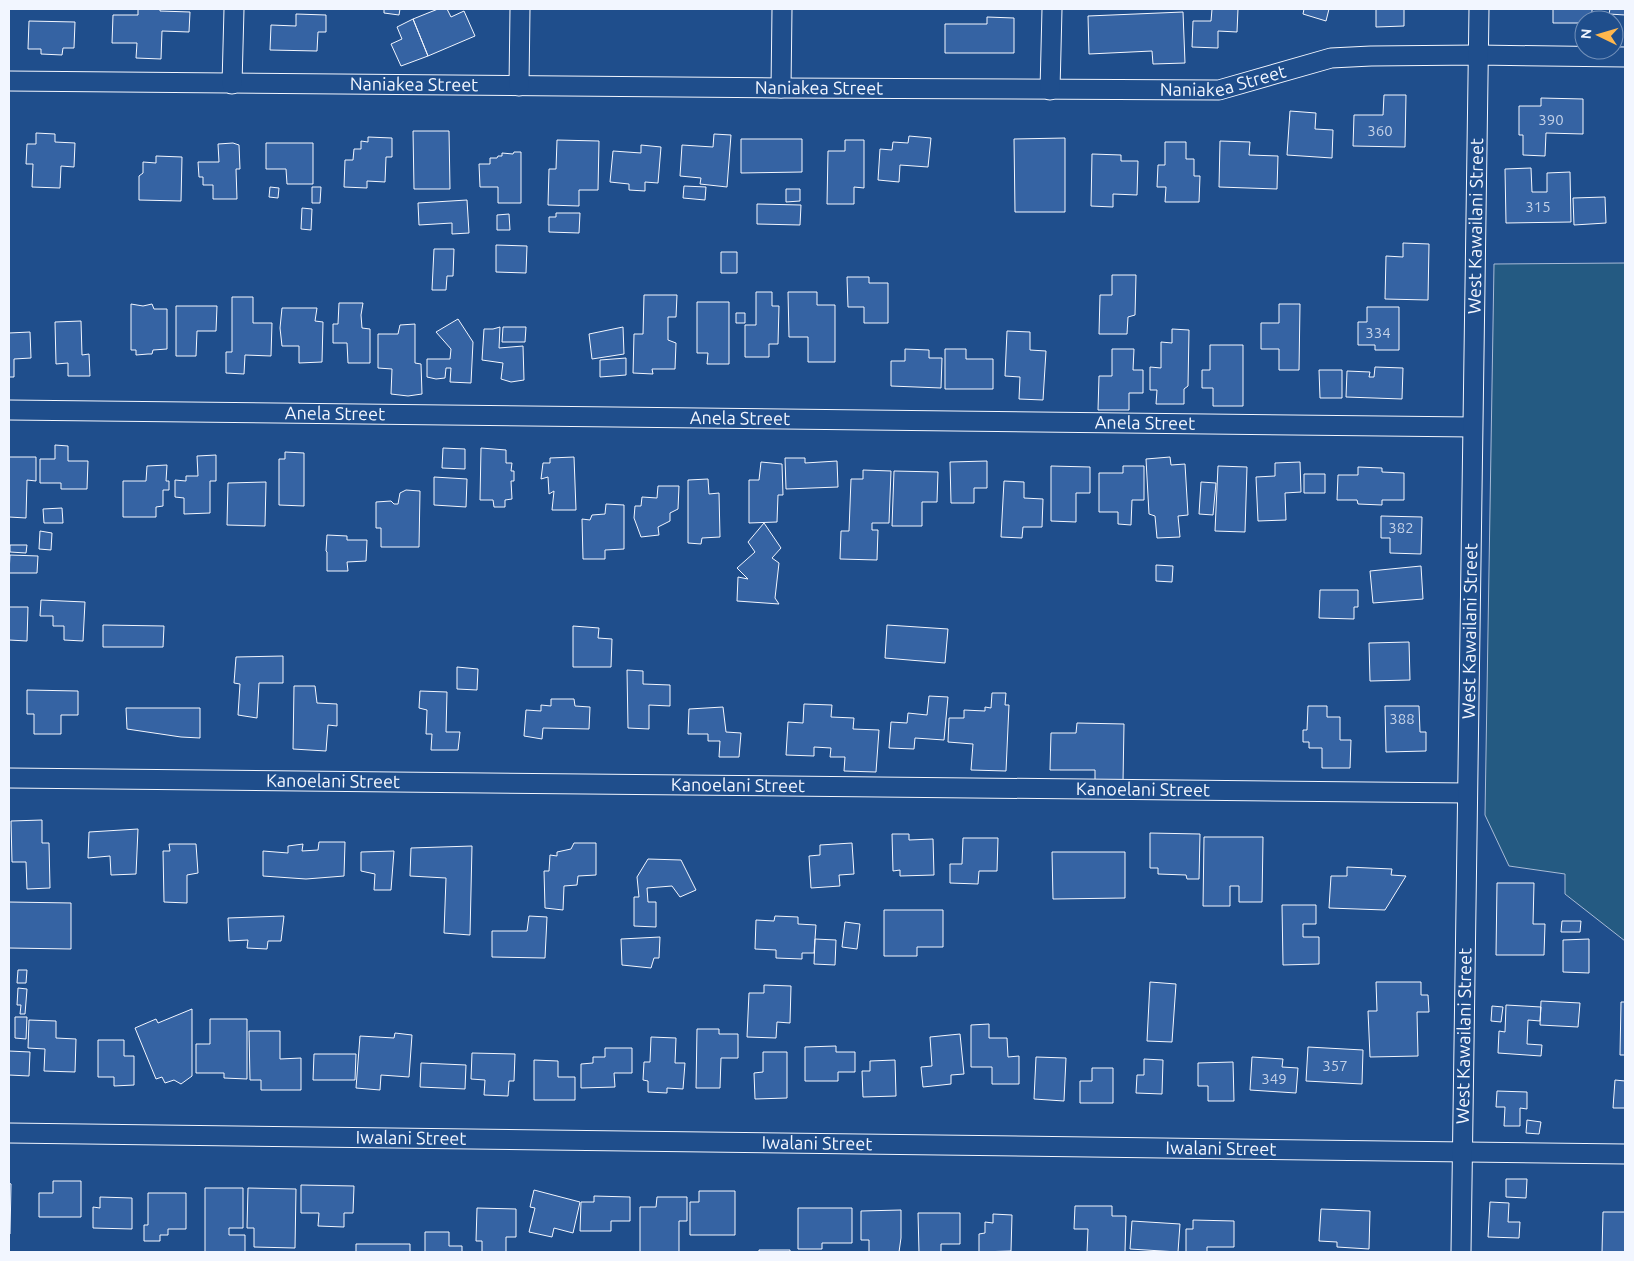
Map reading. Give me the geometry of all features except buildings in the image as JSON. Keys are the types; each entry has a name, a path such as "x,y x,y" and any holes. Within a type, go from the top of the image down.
{"street":[{"path":"232,84 234,9"},
{"path":"519,86 520,9"},
{"path":"781,88 782,9"},
{"path":"1050,90 1052,9"},
{"name":"West Kawailani Street","path":"1461,1252 1479,9"},
{"name":"Naniakea Street","path":"9,81 1219,90 1331,58 1478,55 1625,57"},
{"name":"Anela Street","path":"9,410 1472,427"},
{"name":"Kanoelani Street","path":"9,778 1467,793"},
{"name":"Iwalani Street","path":"9,1133 1625,1154"}],"shaded area":[{"path":"1625,263 1625,941 1565,894 1565,874 1509,866 1485,815 1494,264"}]}
